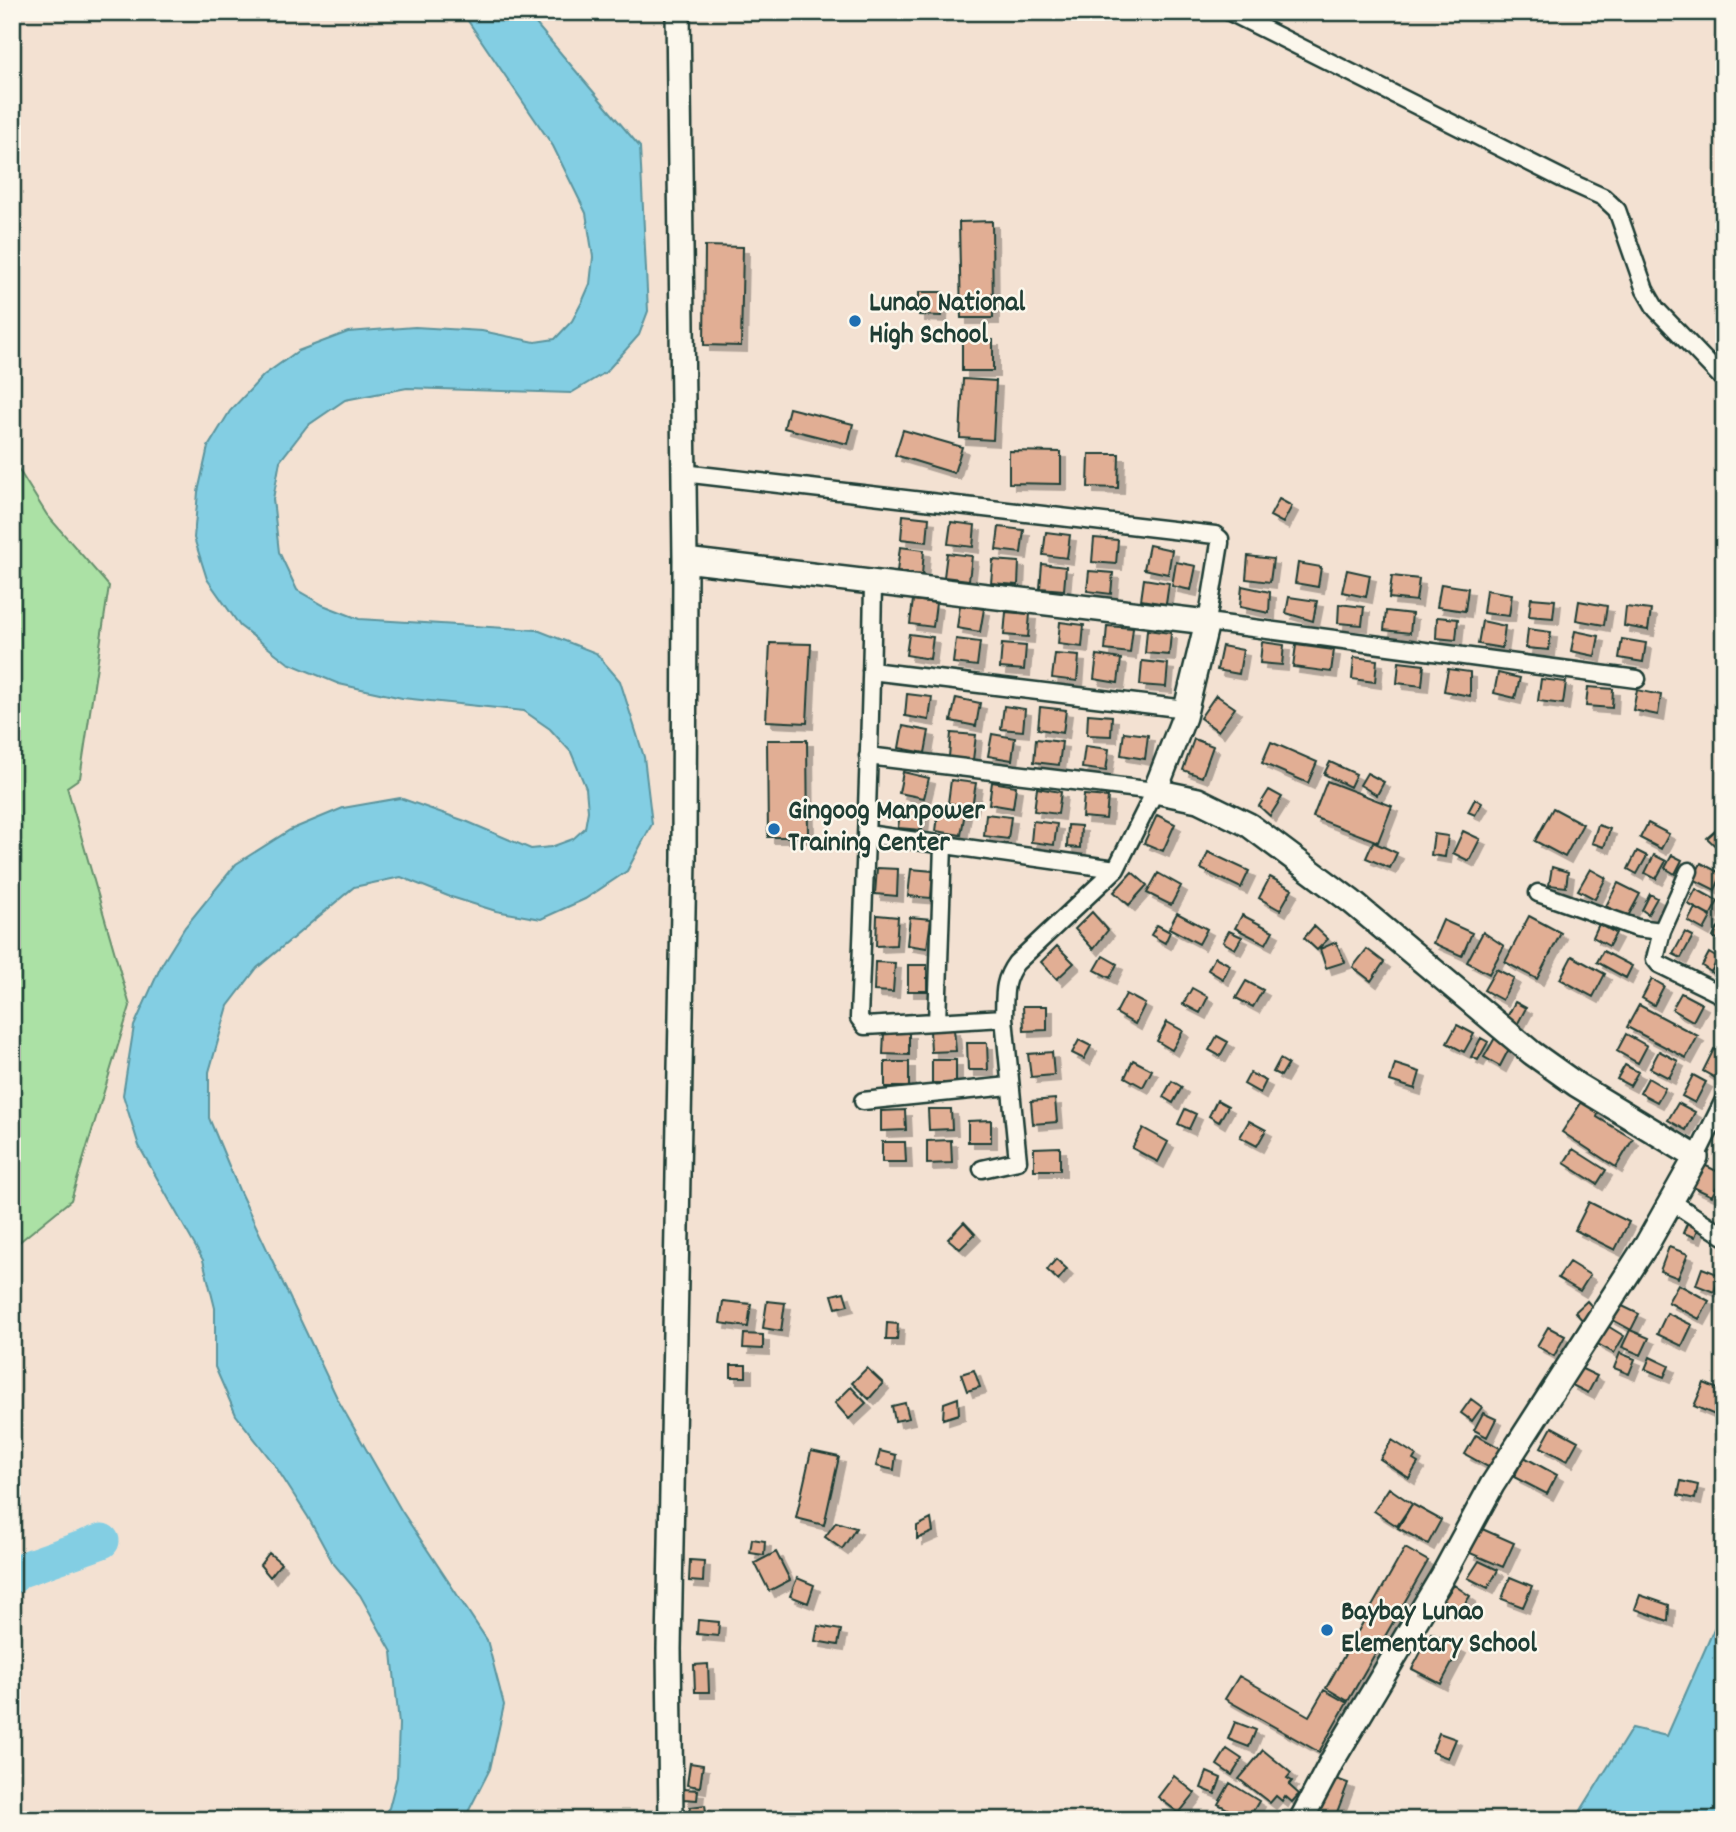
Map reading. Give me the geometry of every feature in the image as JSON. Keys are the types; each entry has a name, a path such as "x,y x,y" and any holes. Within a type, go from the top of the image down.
{"street":[{"path":"671,1820 669,1649 684,899 685,559 678,12"},
{"path":"1230,12 1603,197 1617,210 1645,290 1656,309 1724,380"},
{"path":"682,473 1215,535 1220,539 1207,622 1186,709 1155,791 1116,869 1016,963 1005,980 1004,1018 1018,1161 982,1169"},
{"path":"685,559 1207,622 1637,679"},
{"path":"873,583 859,1018 865,1026 1004,1018"},
{"path":"871,671 1186,709"},
{"path":"868,756 1155,791 1198,800 1249,825 1352,902 1532,1053 1577,1085 1696,1157"},
{"path":"867,834 1116,869"},
{"path":"937,1022 943,845"},
{"path":"1689,870 1662,931 1655,954 1659,964 1724,996"},
{"path":"1538,893 1637,928 1662,931"},
{"path":"863,1101 1009,1086"},
{"path":"1301,1820 1332,1761 1442,1577 1492,1485 1672,1202 1722,1108"},
{"path":"1672,1202 1724,1236"}],"green space":[{"path":"12,459 47,515 109,586 80,778 67,787 130,1006 71,1200 12,1248"}],"water":[{"path":"462,12 526,12 640,147 648,311 639,335 606,372 571,393 407,388 345,400 307,426 280,461 273,499 279,552 297,590 323,605 359,619 537,630 596,653 620,681 644,757 652,824 627,871 585,899 541,919 496,911 401,877 354,887 257,968 228,1006 209,1072 209,1118 239,1190 339,1402 401,1510 487,1640 504,1705 490,1769 464,1820 378,1820 389,1808 397,1777 399,1724 392,1652 360,1595 333,1563 274,1464 236,1415 215,1367 215,1308 203,1260 139,1146 123,1095 134,1026 162,964 185,927 236,864 290,830 343,808 400,798 468,822 531,849 551,847 573,839 585,828 588,811 586,788 571,752 550,729 524,711 402,698 339,684 288,663 240,626 207,579 194,538 198,492 208,447 230,411 264,375 298,351 348,332 415,327 482,331 535,342 555,339 572,321 583,300 590,284 593,257 586,213 553,146"},
{"path":"1724,1606 1724,1820 1575,1820 1632,1728 1667,1736"}],"building":[{"path":"992,221 993,318 961,318 959,222"},
{"path":"705,246 743,247 741,346 704,345"},
{"path":"919,292 942,292 941,316 919,315"},
{"path":"962,340 993,340 993,371 962,371"},
{"path":"963,379 996,381 993,440 960,438"},
{"path":"789,408 853,424 848,444 784,428"},
{"path":"903,430 962,447 954,473 895,455"},
{"path":"1009,451 1061,452 1061,484 1009,483"},
{"path":"1089,454 1119,454 1118,488 1088,487"},
{"path":"1279,499 1292,506 1283,523 1270,516"},
{"path":"903,515 929,518 927,542 901,539"},
{"path":"951,522 975,525 973,547 948,544"},
{"path":"999,527 1024,530 1021,553 996,550"},
{"path":"1046,532 1070,535 1067,558 1043,555"},
{"path":"1094,538 1118,540 1116,564 1092,562"},
{"path":"1149,545 1172,550 1168,574 1144,569"},
{"path":"900,547 924,550 922,575 897,572"},
{"path":"947,553 972,556 969,580 944,577"},
{"path":"1248,556 1273,559 1270,582 1246,579"},
{"path":"993,560 1019,562 1018,585 991,583"},
{"path":"1176,562 1196,566 1191,590 1172,586"},
{"path":"1298,563 1321,567 1318,587 1295,583"},
{"path":"1042,564 1066,567 1064,590 1040,588"},
{"path":"1347,570 1370,575 1366,597 1342,592"},
{"path":"1089,571 1113,573 1111,594 1087,591"},
{"path":"1392,576 1419,579 1416,601 1389,598"},
{"path":"1144,579 1169,583 1166,604 1141,600"},
{"path":"1441,584 1468,588 1465,611 1437,607"},
{"path":"1242,586 1270,592 1269,613 1240,607"},
{"path":"1486,590 1512,594 1509,616 1483,613"},
{"path":"1289,597 1317,601 1313,621 1286,613"},
{"path":"1531,598 1555,600 1553,618 1529,616"},
{"path":"913,600 936,603 933,627 910,624"},
{"path":"1579,601 1607,606 1604,625 1576,620"},
{"path":"1339,604 1364,607 1362,625 1338,623"},
{"path":"960,605 984,609 980,632 957,628"},
{"path":"1626,607 1651,610 1648,630 1624,626"},
{"path":"1386,611 1412,614 1410,633 1384,630"},
{"path":"1006,612 1030,614 1028,637 1004,635"},
{"path":"1437,617 1458,619 1456,640 1436,638"},
{"path":"1482,621 1505,626 1502,648 1478,644"},
{"path":"1060,622 1084,625 1082,647 1058,644"},
{"path":"1107,626 1133,628 1130,653 1105,650"},
{"path":"1528,629 1551,632 1549,650 1526,648"},
{"path":"1147,630 1171,633 1169,655 1145,653"},
{"path":"1575,631 1599,636 1595,656 1571,651"},
{"path":"909,634 933,637 930,659 906,655"},
{"path":"956,639 980,642 977,666 953,663"},
{"path":"1622,639 1646,643 1643,662 1619,658"},
{"path":"1262,642 1284,645 1282,665 1260,663"},
{"path":"770,643 811,644 807,723 766,721"},
{"path":"1002,644 1026,646 1024,670 1000,668"},
{"path":"1296,645 1334,650 1331,672 1293,667"},
{"path":"1222,646 1243,650 1239,674 1217,670"},
{"path":"1055,654 1079,656 1077,681 1052,678"},
{"path":"1097,655 1121,659 1118,683 1094,679"},
{"path":"1354,657 1377,660 1375,682 1352,679"},
{"path":"1142,661 1168,664 1166,687 1140,685"},
{"path":"1399,662 1424,665 1422,686 1397,683"},
{"path":"1448,669 1470,672 1470,696 1444,691"},
{"path":"1498,673 1520,678 1515,698 1494,693"},
{"path":"1541,679 1566,682 1563,704 1538,701"},
{"path":"1588,687 1613,689 1612,708 1586,706"},
{"path":"1637,690 1661,695 1658,715 1633,710"},
{"path":"907,694 932,697 929,720 905,716"},
{"path":"1216,695 1235,708 1218,731 1200,718"},
{"path":"956,698 980,703 976,726 951,721"},
{"path":"1004,706 1025,709 1023,731 1001,729"},
{"path":"1040,707 1066,710 1063,733 1038,729"},
{"path":"1088,714 1112,716 1111,736 1087,735"},
{"path":"903,726 929,731 925,753 899,748"},
{"path":"1124,732 1148,735 1145,759 1121,755"},
{"path":"951,733 976,735 973,760 949,757"},
{"path":"992,734 1015,738 1012,760 988,756"},
{"path":"1036,739 1062,742 1059,765 1034,762"},
{"path":"1194,739 1213,746 1202,777 1183,770"},
{"path":"767,740 807,740 808,837 768,837"},
{"path":"1271,742 1317,762 1308,783 1262,763"},
{"path":"1085,746 1109,749 1106,771 1082,768"},
{"path":"1330,762 1356,774 1350,787 1324,774"},
{"path":"903,772 929,778 924,798 899,793"},
{"path":"1367,773 1384,782 1377,795 1360,785"},
{"path":"951,780 976,783 972,807 948,803"},
{"path":"1327,781 1392,806 1378,842 1313,817"},
{"path":"992,782 1016,786 1013,808 989,804"},
{"path":"1037,788 1061,792 1058,814 1034,811"},
{"path":"1269,790 1282,797 1270,816 1259,806"},
{"path":"1084,795 1108,797 1106,819 1082,817"},
{"path":"1475,799 1482,803 1475,815 1468,812"},
{"path":"901,805 924,808 922,830 898,828"},
{"path":"939,808 965,812 961,835 936,831"},
{"path":"1553,808 1583,824 1565,857 1535,841"},
{"path":"986,814 1011,817 1008,839 984,836"},
{"path":"1157,815 1175,824 1163,851 1144,843"},
{"path":"1033,821 1057,824 1054,845 1031,842"},
{"path":"1648,823 1669,834 1661,849 1640,838"},
{"path":"1068,825 1081,826 1080,848 1067,847"},
{"path":"1598,825 1610,829 1604,847 1592,843"},
{"path":"1716,830 1724,837 1724,854 1707,838"},
{"path":"1463,831 1480,839 1469,861 1453,853"},
{"path":"1434,834 1448,836 1445,857 1431,855"},
{"path":"1373,842 1397,853 1390,868 1366,858"},
{"path":"1637,851 1647,856 1637,874 1628,869"},
{"path":"1208,852 1249,871 1241,888 1201,869"},
{"path":"1654,855 1666,861 1656,879 1645,873"},
{"path":"1672,855 1682,860 1675,874 1665,868"},
{"path":"1701,863 1722,874 1715,890 1693,879"},
{"path":"1552,867 1568,872 1566,887 1549,885"},
{"path":"877,868 898,869 897,896 875,894"},
{"path":"911,869 933,871 931,898 908,896"},
{"path":"1590,869 1606,878 1595,899 1578,890"},
{"path":"1132,872 1147,885 1129,905 1114,892"},
{"path":"1158,873 1181,886 1171,905 1147,893"},
{"path":"1270,877 1292,889 1280,910 1259,898"},
{"path":"1618,883 1640,894 1627,918 1606,906"},
{"path":"1696,889 1718,901 1710,916 1688,904"},
{"path":"1650,894 1657,898 1648,914 1642,910"},
{"path":"1695,908 1711,917 1704,930 1688,921"},
{"path":"1092,912 1108,930 1093,949 1075,929"},
{"path":"1177,913 1207,929 1199,944 1169,928"},
{"path":"877,915 898,917 896,945 876,946"},
{"path":"1242,915 1273,931 1266,944 1235,928"},
{"path":"1529,916 1561,933 1537,979 1505,962"},
{"path":"910,917 931,919 927,948 907,945"},
{"path":"1443,920 1472,933 1462,956 1433,943"},
{"path":"1722,920 1724,921 1724,943 1713,937"},
{"path":"1599,924 1616,933 1609,946 1593,937"},
{"path":"1157,925 1170,932 1165,943 1151,935"},
{"path":"1314,926 1328,939 1317,950 1304,938"},
{"path":"1229,931 1242,937 1235,949 1223,942"},
{"path":"1483,932 1504,946 1489,974 1467,962"},
{"path":"1685,932 1693,936 1681,958 1673,954"},
{"path":"1336,942 1345,962 1326,968 1320,949"},
{"path":"1057,946 1074,963 1057,979 1041,962"},
{"path":"1367,949 1384,962 1371,981 1353,967"},
{"path":"1603,951 1632,966 1626,978 1597,962"},
{"path":"1709,953 1719,959 1711,972 1702,966"},
{"path":"1721,953 1724,955 1723,978 1711,972"},
{"path":"1103,956 1117,964 1110,978 1095,970"},
{"path":"1572,956 1605,974 1593,997 1560,979"},
{"path":"1215,957 1230,965 1223,979 1208,970"},
{"path":"875,962 895,963 893,992 874,991"},
{"path":"908,965 927,965 927,991 908,991"},
{"path":"1496,969 1514,978 1502,1000 1484,990"},
{"path":"1652,979 1664,986 1654,1005 1642,998"},
{"path":"1246,981 1263,990 1253,1007 1236,998"},
{"path":"1192,988 1208,997 1200,1013 1183,1004"},
{"path":"1681,993 1702,1004 1693,1021 1672,1009"},
{"path":"1126,994 1145,1004 1135,1024 1116,1013"},
{"path":"1515,1002 1526,1008 1517,1025 1506,1019"},
{"path":"1639,1005 1698,1036 1686,1058 1627,1027"},
{"path":"1023,1006 1047,1006 1047,1030 1024,1031"},
{"path":"1167,1022 1183,1031 1172,1050 1157,1041"},
{"path":"1457,1025 1474,1034 1464,1052 1447,1043"},
{"path":"954,1029 956,1051 931,1052 930,1030"},
{"path":"884,1032 909,1032 909,1055 883,1054"},
{"path":"1626,1034 1647,1046 1638,1063 1617,1051"},
{"path":"1217,1036 1228,1042 1220,1056 1209,1050"},
{"path":"1496,1036 1511,1045 1500,1066 1484,1057"},
{"path":"1481,1038 1488,1042 1478,1060 1471,1057"},
{"path":"1079,1040 1091,1046 1084,1059 1072,1053"},
{"path":"967,1043 987,1043 988,1070 968,1070"},
{"path":"1714,1049 1724,1054 1724,1075 1721,1081 1703,1071"},
{"path":"1659,1051 1678,1061 1669,1078 1650,1068"},
{"path":"1052,1052 1054,1075 1031,1077 1028,1054"},
{"path":"1280,1059 1288,1064 1281,1076 1273,1072"},
{"path":"932,1060 956,1060 956,1083 932,1083"},
{"path":"1133,1060 1152,1070 1143,1087 1125,1077"},
{"path":"885,1062 909,1062 909,1087 885,1087"},
{"path":"1395,1064 1420,1072 1415,1089 1390,1081"},
{"path":"1625,1065 1638,1072 1630,1086 1617,1079"},
{"path":"1250,1073 1266,1081 1260,1093 1244,1084"},
{"path":"1693,1075 1706,1082 1695,1103 1682,1096"},
{"path":"1648,1078 1665,1088 1657,1102 1640,1093"},
{"path":"1172,1081 1182,1087 1173,1103 1163,1097"},
{"path":"1055,1099 1057,1122 1033,1124 1031,1101"},
{"path":"1217,1100 1228,1106 1219,1122 1209,1116"},
{"path":"1583,1100 1599,1111 1597,1117 1633,1139 1616,1167 1562,1132"},
{"path":"1678,1103 1695,1112 1686,1130 1668,1120"},
{"path":"928,1109 951,1109 952,1129 929,1130"},
{"path":"1185,1109 1196,1114 1189,1129 1178,1124"},
{"path":"905,1110 906,1130 881,1131 881,1111"},
{"path":"991,1120 991,1142 968,1142 968,1121"},
{"path":"1249,1121 1266,1130 1257,1146 1240,1137"},
{"path":"1143,1128 1168,1142 1158,1162 1132,1148"},
{"path":"951,1140 952,1163 927,1164 927,1141"},
{"path":"882,1142 905,1142 906,1162 882,1162"},
{"path":"1060,1147 1060,1170 1034,1170 1034,1148"},
{"path":"1573,1149 1606,1170 1597,1184 1564,1163"},
{"path":"1702,1164 1723,1174 1712,1196 1691,1186"},
{"path":"1589,1202 1629,1222 1615,1250 1575,1230"},
{"path":"1689,1219 1700,1223 1695,1237 1683,1233"},
{"path":"964,1222 975,1234 960,1249 948,1239"},
{"path":"1669,1247 1688,1254 1678,1278 1660,1271"},
{"path":"1056,1259 1067,1269 1058,1280 1047,1270"},
{"path":"1569,1262 1590,1275 1580,1291 1558,1278"},
{"path":"1702,1268 1720,1275 1714,1292 1696,1285"},
{"path":"1678,1284 1709,1301 1699,1319 1668,1302"},
{"path":"844,1292 848,1305 836,1308 832,1295"},
{"path":"723,1301 751,1304 748,1327 720,1323"},
{"path":"767,1301 785,1303 781,1331 763,1328"},
{"path":"1587,1301 1596,1311 1584,1322 1575,1312"},
{"path":"1616,1303 1639,1314 1631,1330 1609,1318"},
{"path":"1667,1313 1692,1325 1682,1346 1657,1334"},
{"path":"887,1323 898,1324 897,1340 886,1340"},
{"path":"1606,1325 1624,1336 1614,1353 1596,1343"},
{"path":"1548,1327 1565,1336 1554,1356 1537,1346"},
{"path":"1630,1330 1649,1338 1641,1355 1622,1347"},
{"path":"744,1334 763,1335 763,1349 743,1348"},
{"path":"1620,1353 1635,1359 1629,1374 1614,1368"},
{"path":"1650,1357 1669,1366 1664,1377 1645,1369"},
{"path":"731,1365 746,1365 746,1377 731,1377"},
{"path":"1578,1367 1597,1376 1588,1393 1570,1384"},
{"path":"867,1368 883,1383 869,1399 852,1383"},
{"path":"974,1370 980,1387 967,1391 961,1374"},
{"path":"1704,1383 1724,1392 1722,1418 1694,1406"},
{"path":"851,1387 866,1403 849,1419 835,1403"},
{"path":"958,1398 959,1414 943,1419 944,1403"},
{"path":"1471,1399 1482,1407 1472,1421 1461,1413"},
{"path":"905,1403 909,1418 895,1421 892,1406"},
{"path":"1483,1413 1496,1419 1487,1437 1474,1430"},
{"path":"1552,1427 1578,1441 1567,1461 1541,1447"},
{"path":"1476,1435 1502,1449 1492,1469 1465,1454"},
{"path":"1392,1440 1416,1455 1413,1460 1418,1463 1409,1478 1380,1459"},
{"path":"811,1451 839,1457 824,1525 796,1518"},
{"path":"880,1451 896,1455 894,1470 876,1466"},
{"path":"1524,1457 1557,1475 1547,1494 1514,1477"},
{"path":"1681,1481 1698,1485 1695,1499 1678,1495"},
{"path":"1389,1488 1412,1504 1397,1526 1374,1511"},
{"path":"1412,1504 1441,1520 1428,1544 1398,1528"},
{"path":"931,1519 933,1532 917,1539 917,1526"},
{"path":"836,1522 856,1528 842,1549 825,1537"},
{"path":"1480,1528 1514,1543 1503,1567 1470,1553"},
{"path":"752,1539 765,1541 764,1555 750,1553"},
{"path":"1405,1548 1428,1561 1348,1701 1326,1688"},
{"path":"776,1552 790,1580 769,1591 755,1563"},
{"path":"269,1553 281,1563 270,1577 260,1565"},
{"path":"690,1560 704,1561 703,1582 689,1581"},
{"path":"1479,1561 1498,1570 1488,1588 1468,1578"},
{"path":"1510,1577 1532,1586 1523,1607 1502,1599"},
{"path":"797,1578 814,1585 808,1603 790,1596"},
{"path":"1454,1585 1470,1596 1460,1611 1444,1600"},
{"path":"1640,1595 1669,1605 1668,1621 1635,1609"},
{"path":"698,1620 719,1622 718,1636 697,1634"},
{"path":"818,1626 841,1630 838,1645 815,1641"},
{"path":"1431,1633 1460,1648 1441,1684 1412,1669"},
{"path":"708,1664 709,1692 695,1692 694,1665"},
{"path":"1239,1676 1309,1716 1324,1690 1347,1703 1319,1752 1225,1699"},
{"path":"1235,1722 1256,1730 1249,1747 1228,1739"},
{"path":"1439,1733 1456,1739 1448,1758 1432,1752"},
{"path":"1227,1749 1242,1759 1232,1775 1217,1765"},
{"path":"1263,1750 1291,1773 1287,1778 1292,1781 1289,1785 1299,1794 1292,1802 1285,1796 1282,1801 1276,1796 1270,1803 1239,1779"},
{"path":"690,1763 703,1765 700,1787 687,1785"},
{"path":"1207,1772 1221,1778 1215,1794 1201,1788"},
{"path":"1174,1776 1195,1793 1179,1813 1158,1797"},
{"path":"1328,1776 1348,1783 1334,1820 1320,1820 1313,1817"},
{"path":"1230,1783 1259,1801 1248,1820 1218,1804"},
{"path":"683,1789 698,1790 697,1800 683,1799"},
{"path":"705,1805 707,1818 692,1820 690,1807"}],"waterway":[{"path":"12,1577 18,1571 102,1541"}],"place":[{"name":"Lunao National High School","path":"855,321"},
{"name":"Gingoog Manpower Training Center","path":"774,829"},
{"name":"Baybay Lunao Elementary School","path":"1327,1630"}]}
